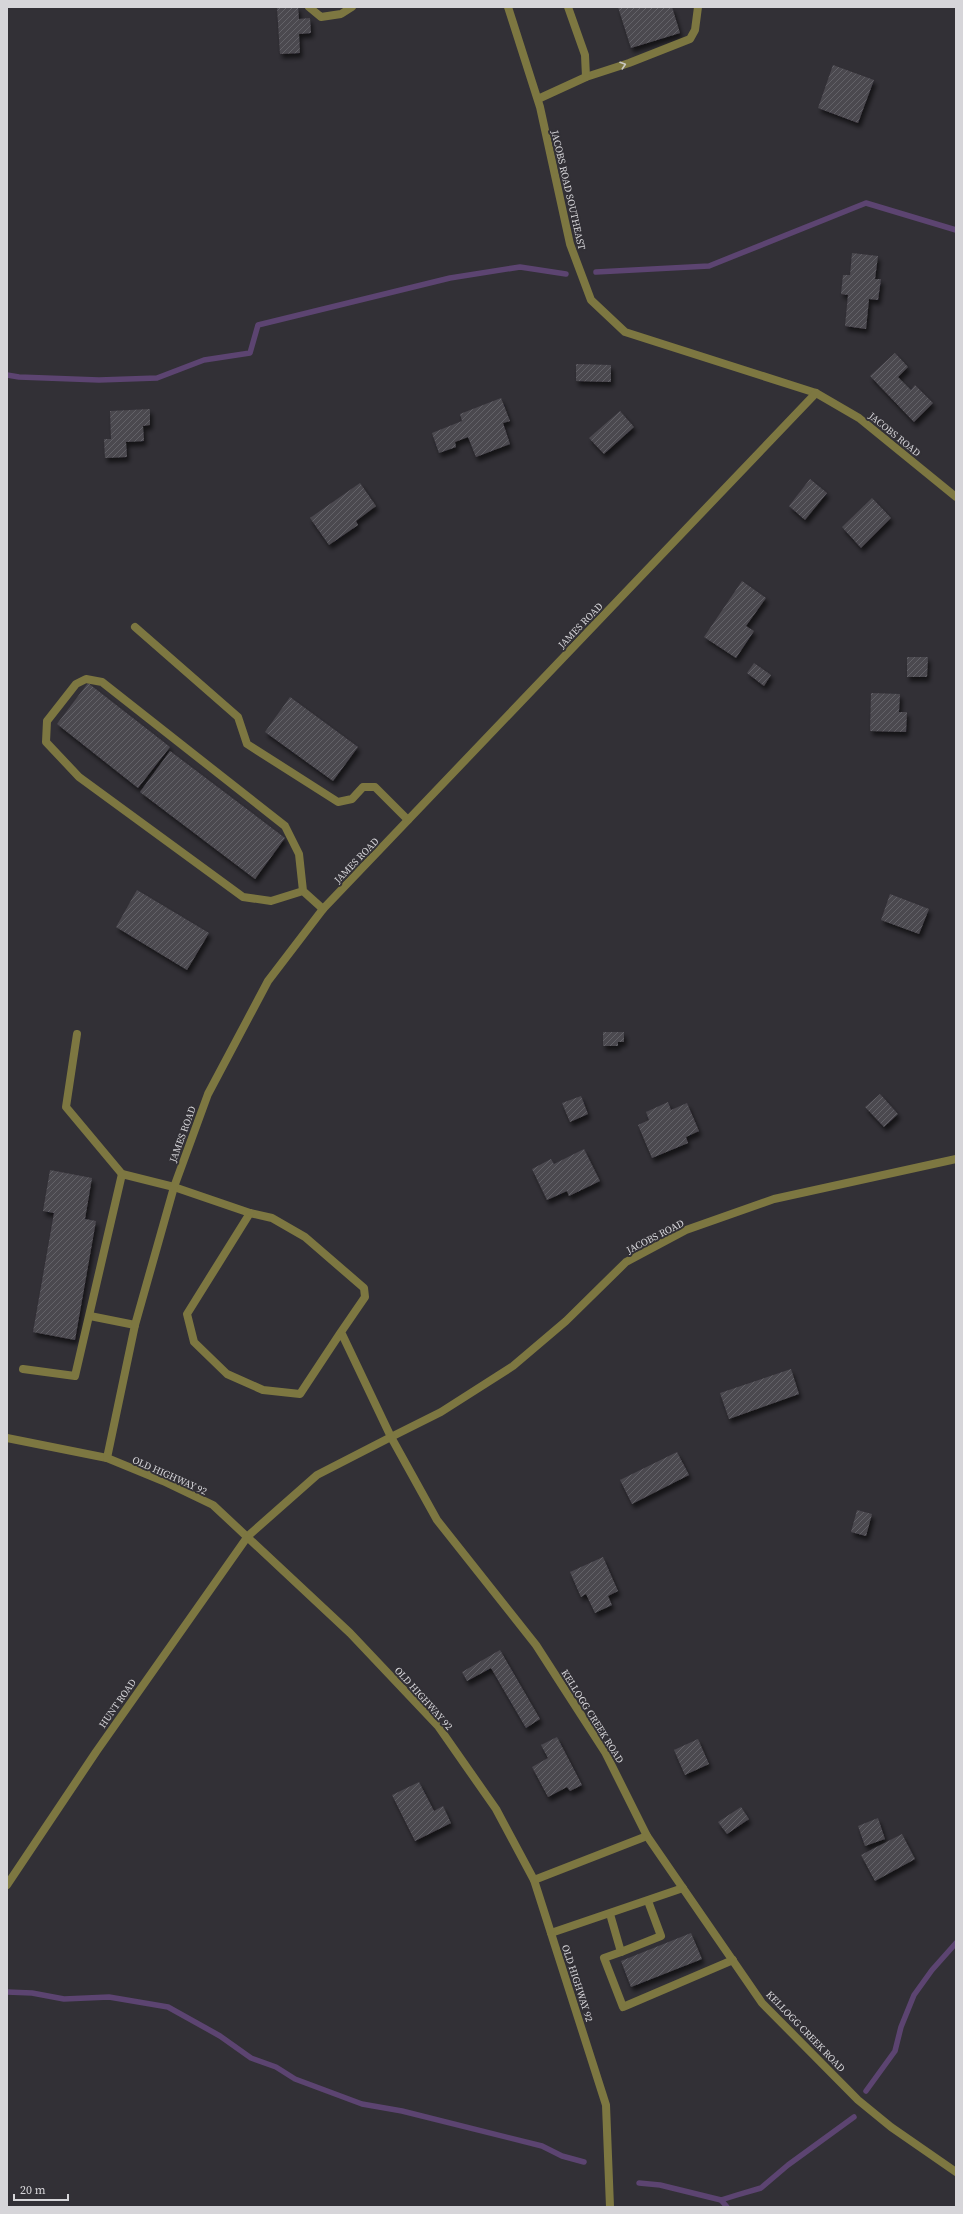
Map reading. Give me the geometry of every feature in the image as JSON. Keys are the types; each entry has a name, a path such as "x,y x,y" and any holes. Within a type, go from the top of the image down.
{"street":[{"path":"309,7 320,17 342,14 352,7"},
{"name":"JACOBS ROAD SOUTHEAST","path":"508,7 538,99 570,244 591,300 624,332 816,393"},
{"path":"568,7 586,55 586,77"},
{"path":"538,99 586,77 628,63 690,39 695,30 698,7"},
{"name":"JACOBS ROAD","path":"816,393 859,418 956,497"},
{"name":"JAMES ROAD","path":"107,1458 136,1325 174,1186 208,1094 268,981 323,909 816,393"},
{"path":"135,627 238,717 247,744 338,802 352,798 363,787 375,787 408,820"},
{"path":"303,891 271,901 243,896 79,777 46,742 47,721 76,684 86,679 102,682 285,826 298,854 303,891 323,909"},
{"path":"77,1034 66,1106 122,1174 174,1186 250,1213 272,1218 305,1237 364,1288 365,1297 300,1394 263,1390 227,1374 194,1342 188,1314 250,1213"},
{"name":"JACOBS ROAD","path":"391,1437 441,1412 513,1366 566,1321 626,1262 686,1230 774,1199 956,1159"},
{"path":"22,1369 76,1376 122,1174"},
{"path":"90,1316 136,1325"},
{"name":"KELLOGG CREEK ROAD","path":"341,1332 391,1437 437,1520 536,1645 605,1752 647,1836 762,2003 858,2100 891,2127 956,2172"},
{"path":"248,1536 318,1475 391,1437"},
{"name":"OLD HIGHWAY 92","path":"7,1438 107,1458 163,1481 213,1505 248,1536 350,1633 438,1726 496,1809 534,1880 606,2105 610,2207"},
{"name":"HUNT ROAD","path":"7,1885 96,1752 248,1536"},
{"path":"534,1880 647,1836"},
{"path":"551,1933 683,1888"},
{"path":"648,1900 661,1936 604,1958 623,2007 733,1960"},
{"path":"610,1914 621,1952"}],"building":[{"path":"277,7 298,7 299,19 310,18 311,33 299,34 300,53 280,54"},
{"path":"618,7 672,7 680,33 631,48"},
{"path":"833,65 874,80 858,123 818,108"},
{"path":"852,253 878,256 875,279 881,279 878,300 869,299 866,329 845,326 848,295 841,294 843,275 850,275"},
{"path":"895,353 908,367 898,377 911,390 915,385 933,403 914,422 870,376"},
{"path":"576,364 611,365 611,382 576,381"},
{"path":"501,398 510,421 503,423 510,444 476,457 468,437 455,442 456,447 439,453 432,433 462,421 460,414"},
{"path":"150,409 150,425 143,426 144,441 126,442 127,457 105,458 104,439 111,439 110,411"},
{"path":"620,411 634,427 604,454 589,438"},
{"path":"810,479 827,493 805,520 789,506"},
{"path":"360,483 376,506 356,521 358,525 329,545 310,518"},
{"path":"872,498 891,518 861,548 842,527"},
{"path":"742,581 766,598 746,626 754,631 736,658 704,637"},
{"path":"907,657 928,657 927,677 907,677"},
{"path":"754,663 771,675 764,686 747,673"},
{"path":"88,683 170,747 138,788 57,724"},
{"path":"871,693 900,694 899,712 907,712 906,732 870,731"},
{"path":"290,697 358,747 333,781 265,732"},
{"path":"170,751 285,838 255,879 140,792"},
{"path":"137,890 209,933 187,970 116,927"},
{"path":"890,894 929,909 919,934 881,920"},
{"path":"603,1032 624,1032 624,1042 618,1042 618,1046 603,1046"},
{"path":"880,1094 898,1114 884,1127 865,1107"},
{"path":"581,1096 588,1114 570,1122 562,1103"},
{"path":"668,1102 671,1110 687,1103 699,1131 686,1137 688,1143 652,1158 638,1125 649,1120 646,1112"},
{"path":"584,1149 600,1181 569,1196 567,1191 547,1200 532,1169 551,1159 554,1164"},
{"path":"50,1170 92,1178 85,1219 96,1221 75,1340 33,1332 54,1213 43,1211"},
{"path":"791,1369 799,1394 729,1419 720,1393"},
{"path":"677,1452 689,1475 632,1504 620,1480"},
{"path":"857,1510 872,1514 866,1536 851,1532"},
{"path":"603,1557 618,1591 608,1596 612,1605 595,1613 586,1594 581,1597 570,1572"},
{"path":"500,1650 540,1719 526,1728 491,1668 467,1681 462,1672"},
{"path":"557,1737 582,1785 570,1791 567,1787 548,1797 532,1767 548,1758 541,1745"},
{"path":"698,1739 709,1764 685,1775 674,1750"},
{"path":"419,1782 434,1811 443,1806 451,1823 415,1841 392,1795"},
{"path":"741,1807 749,1819 727,1834 718,1822"},
{"path":"878,1818 885,1839 865,1846 858,1826"},
{"path":"902,1834 915,1859 875,1881 861,1855"},
{"path":"691,1933 702,1959 631,1987 621,1961"}],"waterway":[{"path":"596,272 709,266 866,203 956,230"},
{"path":"7,375 19,377 99,380 157,378 204,360 250,353 258,325 450,278 520,267 566,274"},
{"path":"866,2091 895,2051 901,2027 914,1995 932,1970 956,1943"},
{"path":"7,1992 32,1993 64,1999 109,1997 168,2007 220,2036 251,2058 276,2067 295,2079 362,2104 402,2111 542,2146 562,2156 584,2162"},
{"path":"639,2183 660,2185 721,2200 761,2188 788,2165 854,2117"},
{"path":"721,2200 727,2207"}]}
